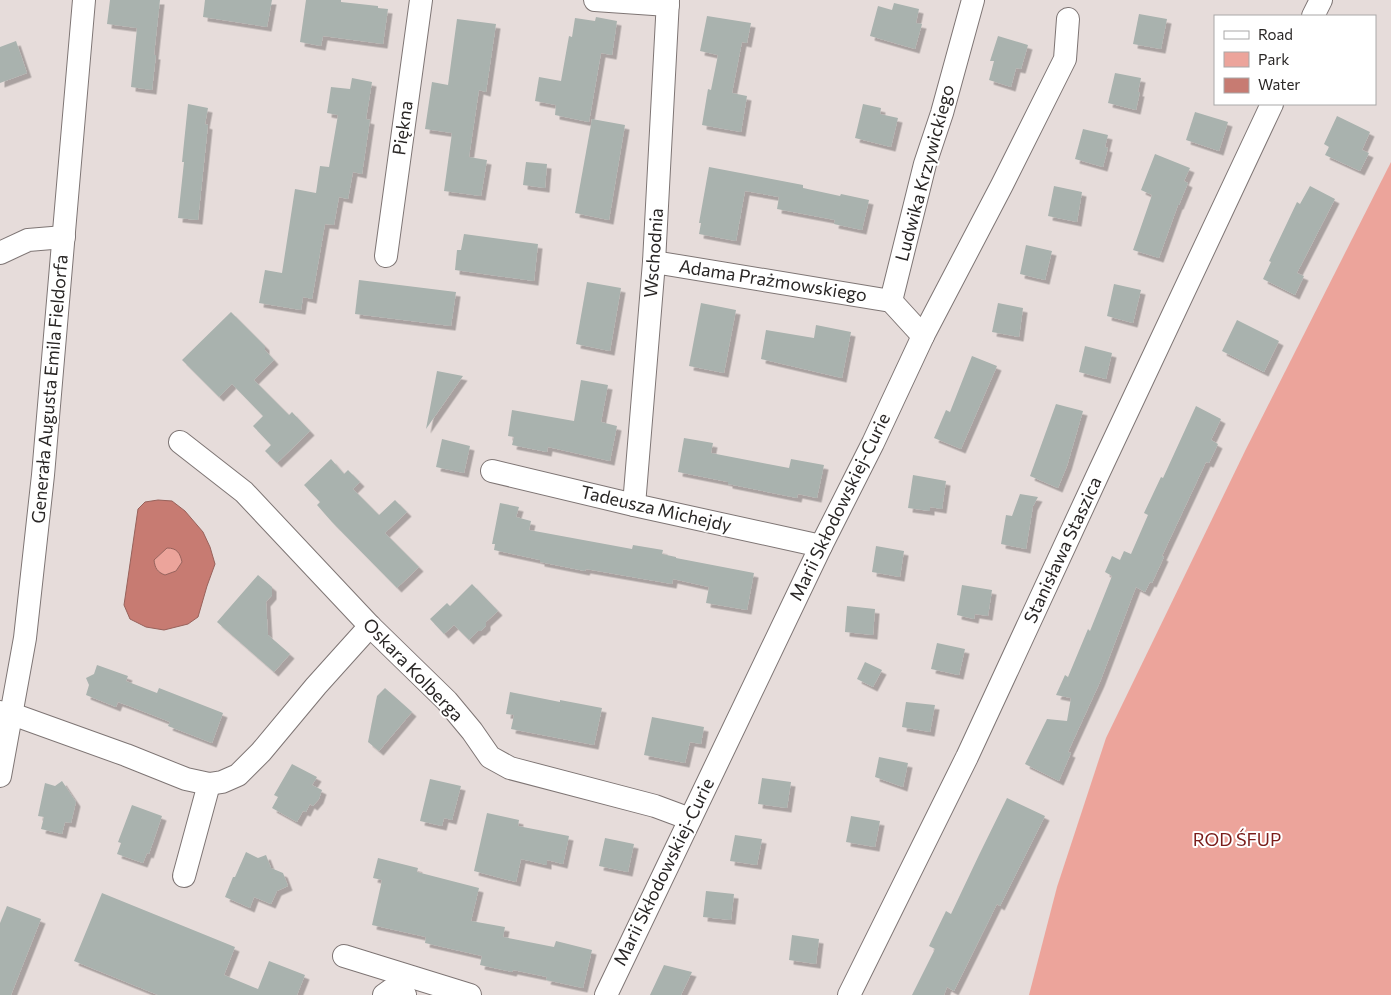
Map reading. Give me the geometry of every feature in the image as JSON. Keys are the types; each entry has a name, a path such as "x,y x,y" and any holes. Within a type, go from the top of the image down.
{"street":[{"name":"Generała Augusta Emila Fieldorfa","path":"0,776 6,713 25,638 43,475 84,0"},
{"name":"Piękna","path":"386,256 421,0"},
{"path":"595,0 668,3"},
{"name":"Ludwika Krzywickiego","path":"891,301 925,164 942,113 972,0"},
{"path":"1314,15 1321,0"},
{"name":"Wschodnia","path":"634,505 654,262 668,3"},
{"name":"Marii Skłodowskiej-Curie","path":"606,995 820,546 873,443 923,336 1065,59 1068,19"},
{"name":"Stanisława Staszica","path":"849,995 967,757 1272,105"},
{"path":"0,253 28,240 64,237"},
{"name":"Adama Prażmowskiego","path":"654,262 891,301"},
{"path":"891,301 923,336"},
{"name":"Oskara Kolberga","path":"180,442 244,492 370,626 447,701 472,731 490,757 510,768 655,806 690,819"},
{"name":"Tadeusza Michejdy","path":"492,470 634,505 820,546"},
{"path":"6,713 126,755 186,779 209,784 222,782 238,775 261,752 316,686 370,626"},
{"path":"184,876 209,784"},
{"path":"344,956 470,995"},
{"path":"384,995 391,990 405,995"}],"green space":[{"name":"ROD ŚFUP","path":"1391,162 1391,995 1029,995 1057,887 1106,738 1246,449"},
{"path":"167,548 178,551 182,562 176,571 165,575 157,569 154,560"}],"water":[{"path":"158,500 172,501 185,511 203,532 215,564 198,617 188,624 164,630 146,627 130,619 124,605 138,509 145,502","holes":["167,548 178,552 182,562 176,571 165,575 157,569 154,560"]}],"building":[{"path":"110,0 160,0 152,90 131,87 137,28 107,24"},
{"path":"205,0 272,0 267,27 203,17"},
{"path":"306,0 341,0 341,2 388,9 383,44 323,36 321,46 300,42"},
{"path":"894,3 919,9 916,23 922,24 915,49 870,36 878,6 892,10"},
{"path":"1139,14 1167,19 1161,49 1133,44"},
{"path":"707,16 751,23 747,43 742,42 732,93 747,96 741,132 702,125 708,89 711,90 718,55 700,51"},
{"path":"596,17 617,21 612,55 601,53 589,122 555,115 556,105 535,101 539,77 561,81 569,36 572,37 575,18 595,21"},
{"path":"457,19 496,24 486,92 479,90 469,157 487,160 481,196 444,191 452,133 425,129 432,82 448,85"},
{"path":"998,36 1028,45 1021,69 1016,68 1011,87 989,80 994,61 990,61"},
{"path":"16,41 27,73 0,83 0,47"},
{"path":"1115,73 1141,78 1136,110 1108,103"},
{"path":"352,78 372,82 366,119 370,120 362,174 353,172 348,199 339,197 334,225 325,224 312,299 303,297 301,310 259,303 265,270 282,273 295,189 316,193 320,166 329,167 338,115 327,113 331,87 350,89"},
{"path":"188,104 208,108 205,124 208,125 198,220 178,218"},
{"path":"863,104 881,108 880,114 898,118 891,147 855,138"},
{"path":"1195,112 1228,122 1219,151 1186,140"},
{"path":"1337,116 1370,132 1362,150 1369,153 1360,171 1325,155 1329,147 1324,144"},
{"path":"592,119 625,125 609,220 575,213"},
{"path":"1083,129 1108,135 1105,147 1108,148 1103,167 1075,159"},
{"path":"1155,154 1190,168 1184,181 1188,183 1159,258 1133,250 1152,195 1141,190"},
{"path":"526,162 547,164 545,188 523,185"},
{"path":"709,167 803,185 803,188 840,196 841,194 869,200 862,230 834,224 835,220 777,209 779,197 745,191 736,241 699,234 701,223 699,223"},
{"path":"1054,186 1082,192 1077,222 1048,216"},
{"path":"1310,186 1335,199 1297,273 1304,276 1295,295 1263,279 1271,262 1269,261 1297,202 1300,204"},
{"path":"464,234 538,244 534,281 455,270 457,250 461,250"},
{"path":"1026,245 1052,251 1045,280 1020,274"},
{"path":"359,280 456,292 451,326 355,314"},
{"path":"587,282 621,288 610,351 576,344"},
{"path":"1114,284 1141,290 1133,323 1107,316"},
{"path":"701,303 736,310 724,373 689,366"},
{"path":"998,303 1023,308 1019,337 992,332"},
{"path":"231,312 265,346 265,350 274,360 254,380 289,415 292,412 310,431 277,463 265,451 271,445 253,426 263,416 232,384 219,397 182,360"},
{"path":"1237,320 1279,341 1264,372 1222,351"},
{"path":"816,325 851,332 842,378 761,359 766,330 814,338"},
{"path":"1085,346 1112,353 1106,379 1079,372"},
{"path":"972,356 997,366 961,449 934,438 946,410 950,412"},
{"path":"437,371 463,376 426,429"},
{"path":"581,380 608,385 601,422 617,426 610,461 548,447 547,452 512,445 514,437 508,436 512,410 574,421"},
{"path":"1056,404 1083,411 1067,466 1058,488 1030,476"},
{"path":"1196,406 1221,419 1211,440 1218,444 1209,463 1206,462 1162,556 1164,557 1152,583 1150,582 1145,592 1136,587 1100,682 1068,752 1071,753 1059,781 1025,764 1047,719 1067,721 1071,698 1056,695 1065,675 1068,677 1088,629 1090,631 1112,576 1105,572 1112,556 1120,560 1124,551 1131,554 1148,515 1144,513 1161,477 1163,478"},
{"path":"684,438 713,443 711,453 789,468 791,459 824,465 817,498 798,494 797,498 678,472"},
{"path":"442,439 470,446 464,473 436,467"},
{"path":"331,459 344,474 348,470 360,482 353,489 379,515 395,500 407,512 385,533 419,567 397,588 332,522 317,505 320,502 304,485"},
{"path":"913,475 946,481 942,509 930,507 930,511 908,508"},
{"path":"1020,494 1038,497 1033,506 1026,549 1001,544 1006,515 1012,516"},
{"path":"500,503 519,507 516,517 531,521 529,530 632,549 633,545 663,550 662,554 676,558 754,573 747,610 706,603 709,587 673,579 672,584 586,569 585,571 494,550 495,544 492,544"},
{"path":"876,546 904,551 900,577 872,572"},
{"path":"258,575 272,587 272,595 266,602 268,635 290,654 274,672 217,622"},
{"path":"472,584 498,611 486,622 486,626 481,631 478,631 469,640 454,625 444,634 430,619 447,603 450,606"},
{"path":"962,585 992,590 988,616 975,614 974,619 957,615"},
{"path":"847,606 875,609 873,635 845,632"},
{"path":"937,643 965,649 959,675 931,669"},
{"path":"865,662 882,670 873,687 857,679"},
{"path":"97,665 128,676 126,681 157,693 159,688 223,713 212,743 168,726 170,722 129,706 118,702 116,707 86,695 89,685 86,678 94,674"},
{"path":"385,688 412,712 379,751 368,742 377,696"},
{"path":"510,692 602,708 594,745 511,729 514,715 506,714"},
{"path":"906,702 935,705 930,732 902,727"},
{"path":"652,717 704,727 701,744 690,742 685,763 644,755"},
{"path":"879,757 908,763 903,787 875,777"},
{"path":"292,764 317,777 312,785 322,790 319,799 313,806 310,804 306,812 303,811 297,822 272,808 278,797 274,795"},
{"path":"762,778 791,782 787,808 758,804"},
{"path":"430,779 461,786 452,820 444,818 442,826 420,821"},
{"path":"62,781 76,802 71,823 65,822 62,834 41,829 44,817 38,816 45,783 55,786"},
{"path":"1007,798 1045,816 1000,906 997,904 954,991 947,987 944,995 912,995 935,949 929,946 946,911 951,914"},
{"path":"132,805 162,816 149,854 147,853 143,863 117,854 121,843 118,842"},
{"path":"487,813 519,820 518,826 569,836 563,864 547,860 547,865 521,859 516,882 474,871"},
{"path":"851,816 880,821 875,847 846,842"},
{"path":"735,835 762,839 757,865 730,861"},
{"path":"605,838 634,844 628,872 599,866"},
{"path":"246,852 258,858 266,855 271,868 283,873 288,886 277,891 271,904 254,897 250,908 225,897"},
{"path":"378,858 418,868 417,872 479,888 471,921 505,927 503,937 554,947 556,941 592,950 583,988 546,980 547,977 480,965 482,956 425,943 426,937 372,925 382,880 373,878"},
{"path":"706,891 734,894 731,920 703,917"},
{"path":"102,893 235,947 224,975 258,989 269,961 305,975 297,995 158,995 74,961"},
{"path":"7,906 41,919 11,995 0,995 0,923"},
{"path":"792,935 819,939 816,964 789,960"},
{"path":"664,965 692,972 681,995 650,995"}]}
